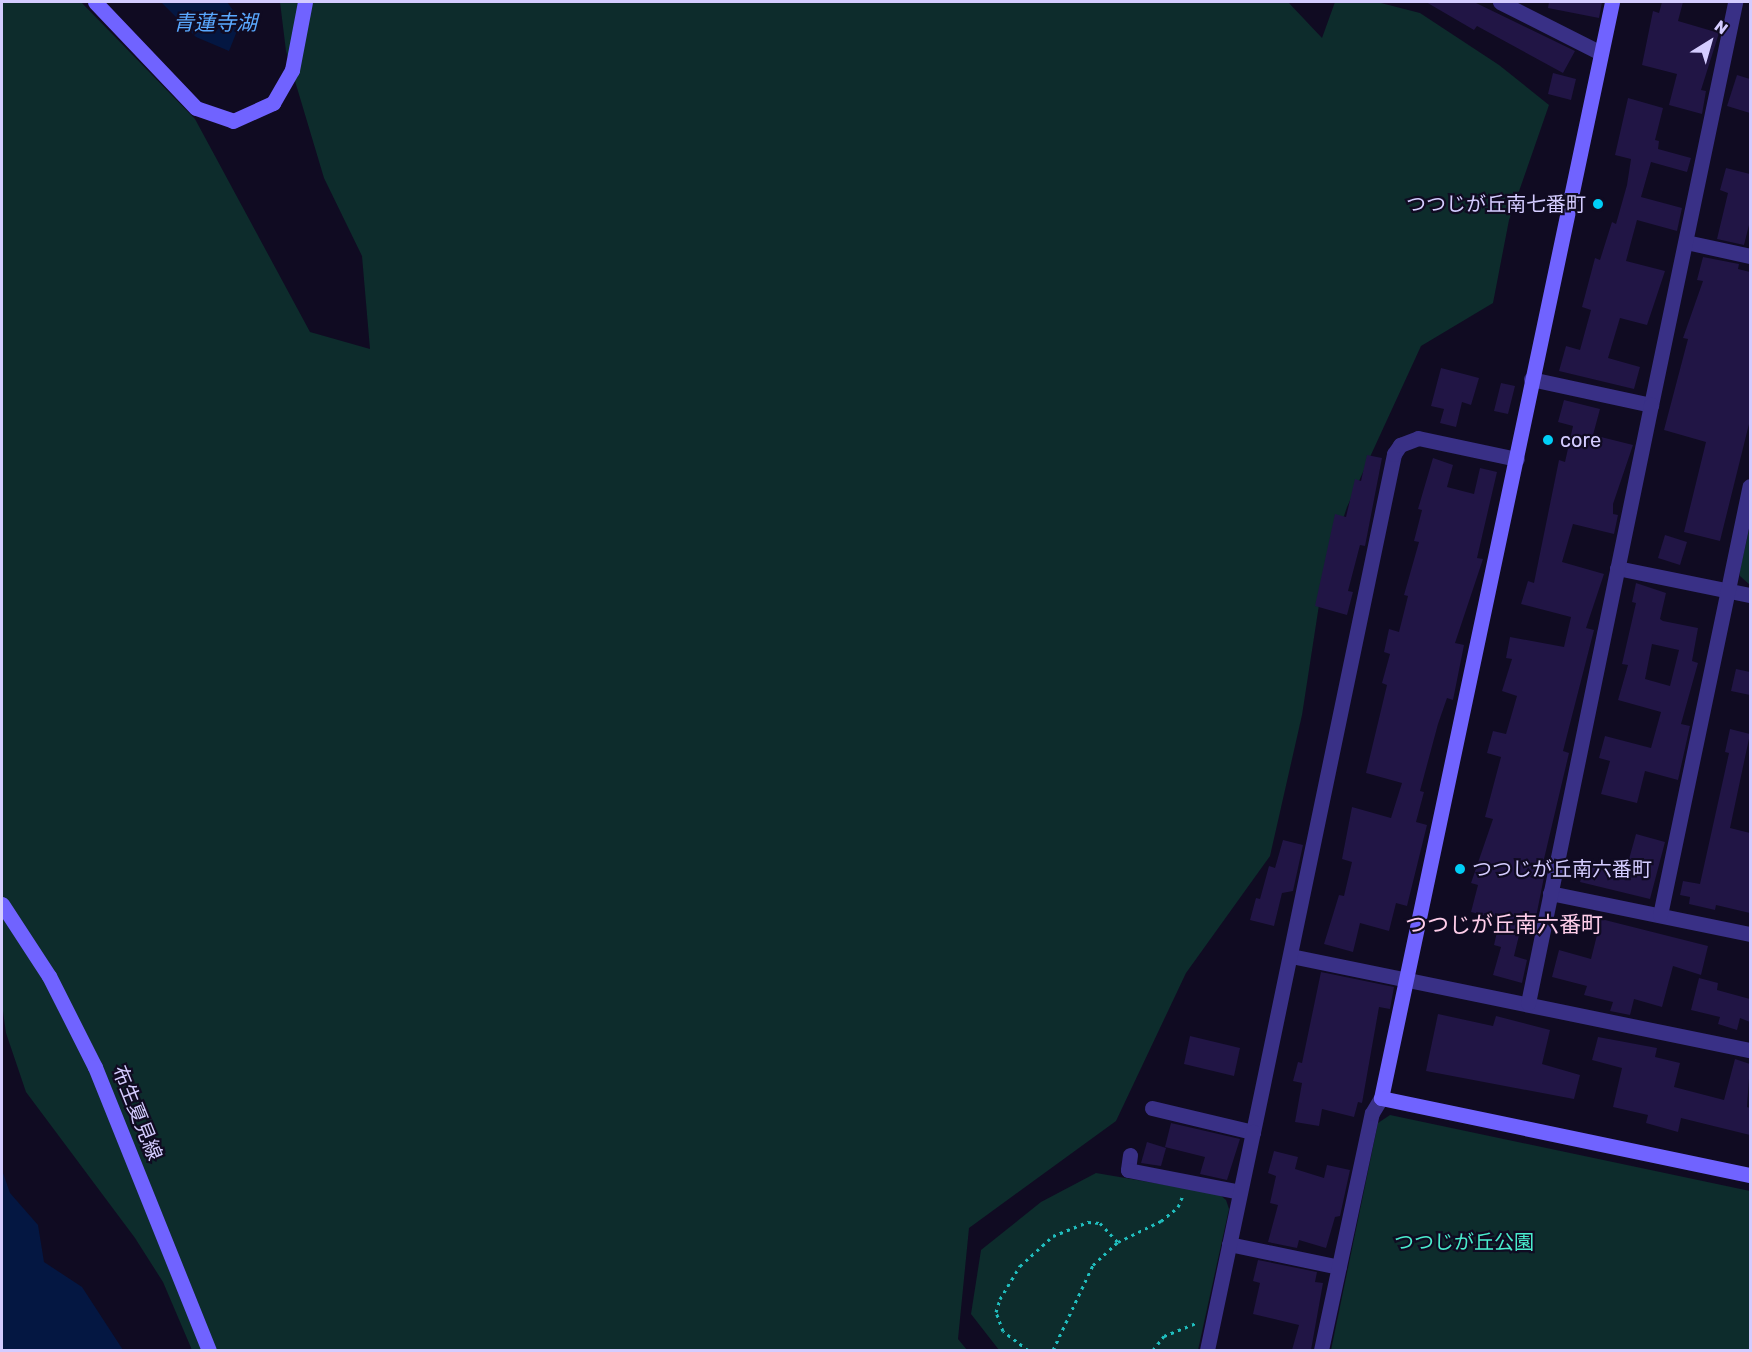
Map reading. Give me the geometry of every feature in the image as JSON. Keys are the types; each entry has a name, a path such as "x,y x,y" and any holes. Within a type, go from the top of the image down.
{"street":[{"path":"96,2 196,108 233,121 273,103 292,70 305,2"},
{"path":"1500,2 1601,53"},
{"path":"1321,1350 1372,1113 1382,1098 1408,979 1517,459 1531,379 1612,2"},
{"path":"1528,1003 1735,2"},
{"path":"1686,242 1750,256"},
{"path":"1531,379 1651,405"},
{"path":"1207,1350 1394,454 1400,445 1418,438 1517,459"},
{"path":"1660,915 1750,486"},
{"path":"1617,568 1750,595"},
{"path":"1550,893 1750,934"},
{"name":"布生夏見線","path":"2,903 48,976 95,1067 209,1350"},
{"path":"1291,956 1750,1050"},
{"path":"1382,1098 1750,1175"},
{"path":"1152,1108 1253,1132"},
{"path":"1130,1155 1128,1170 1240,1192"},
{"path":"1229,1244 1340,1267"}],"path":[{"path":"1053,1350 1058,1335 1075,1311 1088,1273 1118,1242 1151,1229 1178,1207 1186,1182"},
{"path":"1028,1350 1003,1331 996,1312 1000,1299 1020,1266 1053,1236 1088,1222 1100,1223 1118,1242"},
{"path":"1153,1350 1171,1332 1214,1318"}],"green space":[{"path":"2,2 81,2 195,119 310,332 370,349 362,256 324,178 286,51 280,2 1288,2 1322,38 1335,2 1377,2 1420,13 1499,65 1549,105 1509,220 1493,303 1421,346 1347,507 1323,579 1302,715 1270,856 1186,973 1116,1121 969,1228 958,1339 967,1350 192,1350 163,1282 135,1238 26,1092 6,1033 2,1004"},
{"path":"1750,525 1750,585 1740,576 1740,570"},
{"name":"つつじが丘公園","path":"1390,1115 1750,1191 1750,1350 1331,1350 1378,1123"},
{"path":"1096,1173 1219,1194 1226,1200 1229,1209 1198,1350 999,1350 971,1314 981,1250 1041,1202"}],"water":[{"name":"青蓮寺湖","path":"161,2 227,2 241,21 229,51 196,37"},
{"path":"2,1170 10,1193 38,1225 44,1262 82,1287 123,1350 2,1350"}],"building":[{"path":"1426,2 1474,2 1575,51 1563,73 1477,26 1474,30"},
{"path":"1549,2 1602,2 1599,18 1548,8"},
{"path":"1662,2 1683,2 1678,21 1719,33 1701,90 1706,91 1702,114 1669,105 1677,74 1642,65 1653,11 1659,13"},
{"path":"1553,73 1576,79 1571,100 1548,94"},
{"path":"1737,75 1750,79 1750,113 1727,106"},
{"path":"1628,98 1663,108 1655,140 1659,141 1658,149 1691,158 1687,172 1651,162 1641,197 1682,208 1677,231 1637,220 1626,261 1665,271 1647,325 1620,318 1608,358 1640,367 1634,389 1559,371 1566,346 1580,350 1591,310 1582,307 1595,258 1600,260 1612,222 1616,224 1627,185 1631,159 1615,155"},
{"path":"1726,168 1750,174 1750,221 1744,245 1717,239 1728,193 1720,190"},
{"path":"1703,257 1739,264 1738,269 1750,272 1750,420 1720,541 1684,532 1706,442 1664,430 1688,339 1683,338 1703,281 1697,280"},
{"path":"1441,368 1479,378 1471,405 1462,402 1456,427 1440,423 1444,409 1431,406"},
{"path":"1501,383 1515,386 1508,414 1494,411"},
{"path":"1564,400 1600,409 1593,435 1633,445 1613,504 1613,514 1618,515 1614,534 1573,524 1562,562 1604,574 1586,628 1594,630 1563,751 1569,753 1540,876 1544,877 1534,927 1522,923 1514,956 1527,960 1522,983 1493,975 1501,947 1494,945 1500,919 1471,912 1478,885 1471,883 1493,819 1485,817 1501,757 1487,753 1493,731 1506,734 1517,696 1502,691 1512,659 1506,658 1510,637 1564,647 1571,617 1521,604 1528,581 1534,583 1559,460 1565,462 1573,426 1558,422"},
{"path":"1367,455 1382,458 1365,546 1360,545 1348,591 1353,592 1347,615 1315,606 1335,514 1346,517 1355,479 1361,481"},
{"path":"1433,458 1453,465 1447,487 1474,494 1480,468 1497,472 1477,558 1483,559 1455,643 1464,645 1453,700 1447,698 1420,791 1424,792 1416,822 1427,825 1407,906 1396,903 1389,931 1360,923 1353,952 1324,944 1339,895 1344,896 1352,862 1342,859 1352,807 1391,818 1402,783 1366,773 1387,685 1382,683 1390,654 1384,652 1389,629 1399,632 1408,596 1404,595 1419,542 1414,541 1422,510 1418,509"},
{"path":"1665,535 1687,542 1680,565 1658,558"},
{"path":"1636,583 1666,593 1660,619 1698,628 1692,661 1698,663 1681,724 1690,726 1678,780 1645,771 1637,803 1601,794 1610,761 1599,758 1605,736 1651,748 1661,712 1618,700 1628,665 1622,664 1636,603 1632,602","holes":["1652,644 1679,650 1670,686 1645,679"]},
{"path":"1736,669 1750,672 1750,695 1731,691"},
{"path":"1730,729 1750,734 1730,828 1750,833 1750,913 1716,905 1715,910 1689,904 1690,897 1680,895 1683,881 1700,884 1729,753 1725,752"},
{"path":"1636,834 1665,842 1650,899 1580,882 1586,859 1626,870"},
{"path":"1283,840 1303,845 1293,891 1282,893 1274,926 1250,920 1256,898 1260,899 1269,866 1275,868"},
{"path":"1601,919 1708,946 1701,975 1673,966 1662,1007 1634,999 1630,1015 1610,1011 1613,1002 1584,995 1587,986 1552,977 1559,950 1591,959"},
{"path":"1321,972 1394,987 1390,1009 1379,1007 1362,1103 1358,1102 1354,1117 1322,1109 1319,1126 1295,1122 1302,1083 1293,1081 1298,1062 1302,1063"},
{"path":"1699,978 1718,983 1717,990 1750,999 1750,1022 1740,1018 1737,1030 1718,1024 1720,1017 1691,1010"},
{"path":"1438,1014 1493,1026 1496,1016 1550,1030 1542,1064 1580,1075 1574,1099 1426,1071"},
{"path":"1190,1036 1240,1048 1234,1076 1184,1064"},
{"path":"1598,1037 1657,1048 1655,1057 1680,1063 1674,1087 1724,1100 1735,1059 1750,1064 1747,1107 1750,1108 1750,1135 1681,1118 1678,1132 1646,1123 1648,1115 1613,1107 1622,1068 1592,1060"},
{"path":"1171,1123 1240,1139 1227,1180 1200,1174 1205,1157 1165,1147"},
{"path":"1147,1142 1166,1148 1161,1166 1141,1163"},
{"path":"1274,1151 1298,1157 1295,1169 1324,1178 1327,1165 1350,1170 1340,1216 1335,1217 1326,1248 1299,1240 1297,1248 1268,1242 1278,1205 1270,1203 1276,1176 1268,1173"},
{"path":"1258,1260 1317,1272 1315,1282 1323,1283 1311,1350 1292,1350 1299,1325 1253,1314 1260,1283 1253,1281"}],"place":[{"name":"つつじが丘南七番町","path":"1598,204"},
{"name":"core","path":"1548,440"},
{"name":"つつじが丘南六番町","path":"1460,869"}],"district":[{"name":"つつじが丘南六番町","path":"1504,925"}]}
